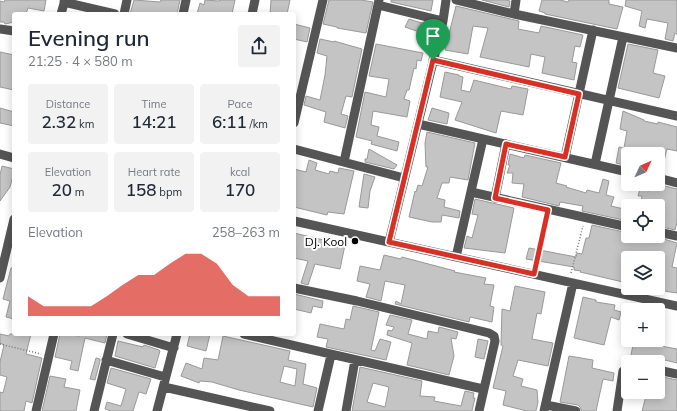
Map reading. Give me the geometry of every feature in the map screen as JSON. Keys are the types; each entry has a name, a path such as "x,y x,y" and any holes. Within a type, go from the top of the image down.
{"street":[{"path":"124,12 127,0"},
{"path":"183,12 186,0"},
{"path":"252,12 255,0"},
{"path":"296,115 323,0"},
{"path":"389,242 443,21 446,0"},
{"path":"456,0 514,14 677,48"},
{"path":"514,14 516,0"},
{"path":"62,12 65,1 107,12"},
{"path":"344,162 378,3 443,21"},
{"path":"0,28 12,31"},
{"path":"565,157 593,30"},
{"path":"595,164 623,37"},
{"path":"433,60 677,116"},
{"path":"418,124 621,170"},
{"path":"456,257 483,139"},
{"path":"495,198 506,144"},
{"path":"296,150 404,178"},
{"path":"0,154 12,157"},
{"path":"665,180 677,183"},
{"path":"471,192 621,226"},
{"path":"296,221 677,306"},
{"path":"0,278 12,230"},
{"path":"665,233 677,236"},
{"path":"571,283 545,408 576,411"},
{"path":"296,288 365,303 489,333 494,336 495,341 479,411"},
{"path":"36,411 54,336"},
{"path":"94,411 112,336"},
{"path":"134,336 174,348"},
{"path":"157,411 177,336"},
{"path":"256,336 331,355 483,389"},
{"path":"318,411 331,355"},
{"path":"106,360 165,382 270,411"},
{"path":"346,411 355,360"},
{"path":"665,371 677,374"},
{"path":"617,411 621,384"}],"path":[{"path":"534,274 548,210"},
{"path":"571,283 585,218"},
{"path":"0,344 49,356"}],"building":[{"path":"5,0 46,0 44,11 28,8 27,12 12,12 12,22 5,24 4,22 0,22 0,1 4,2"},
{"path":"134,0 160,2 161,0 180,0 177,12 131,12"},
{"path":"205,0 235,0 232,12 198,12 200,3 204,5"},
{"path":"271,0 290,0 287,12 270,12"},
{"path":"329,0 361,0 373,2 366,33 323,24"},
{"path":"391,0 433,0 431,11 391,2"},
{"path":"482,0 506,0 510,1 509,7"},
{"path":"542,0 560,0 568,2 569,0 609,0 609,4 623,7 617,29 545,14 539,11"},
{"path":"626,0 677,0 677,34 675,33 673,41 665,39 668,23 647,19 645,28 639,26 642,11 625,6"},
{"path":"456,6 519,21 518,29 539,33 541,26 583,35 580,47 575,46 572,62 577,63 574,80 542,73 545,57 531,54 529,67 480,57 488,28 473,26 468,54 445,50"},
{"path":"409,19 425,24 422,33 405,27"},
{"path":"296,24 310,28 307,42 296,39"},
{"path":"320,39 334,41 362,49 352,97 346,96 341,114 348,116 345,128 324,122 326,112 304,105 306,96 320,100 327,56 317,53"},
{"path":"376,44 423,53 421,61 417,60 416,69 414,68 409,90 407,90 404,99 410,101 407,117 373,111 371,125 379,127 377,136 399,142 397,151 371,144 372,141 356,137 365,92 386,97 389,79 369,76"},
{"path":"628,44 658,50 653,73 665,76 659,98 618,88"},
{"path":"0,52 12,55 12,90 0,87"},
{"path":"445,72 463,77 461,90 470,92 474,80 511,89 512,86 528,89 523,115 501,111 496,133 455,120 462,102 440,97"},
{"path":"0,108 12,111 12,126 0,123"},
{"path":"432,108 449,113 447,124 428,120"},
{"path":"623,111 644,121 658,124 658,122 677,127 677,151 667,149 665,157 665,147 624,147 627,131 620,129"},
{"path":"427,132 475,143 468,180 450,177 449,183 442,183 437,198 445,200 444,207 460,211 459,218 442,215 441,222 432,222 409,217 415,191 416,192 418,185 422,186 428,167 426,167 425,143"},
{"path":"619,147 621,147 621,164 616,163"},
{"path":"369,149 397,165 394,169 365,162"},
{"path":"510,154 524,158 525,155 561,163 556,183 586,193 587,190 599,193 603,179 609,181 606,195 614,197 611,206 621,208 621,219 582,211 583,206 560,202 559,206 522,197 524,184 512,183 513,173 507,173 510,165 508,165"},
{"path":"309,160 317,163 315,170 329,174 330,171 338,173 339,168 354,171 344,214 328,212 327,215 296,207 296,170 306,172"},
{"path":"2,166 12,168 10,187 0,201 0,175"},
{"path":"364,174 375,177 370,191 368,208 359,207"},
{"path":"665,186 677,189 677,222 675,230 665,228 665,199 641,199 642,196 638,196 639,191 665,191"},
{"path":"475,199 514,208 505,253 464,248 467,236 472,238 478,215 472,214"},
{"path":"592,225 621,231 621,243 665,243 665,239 677,243 672,267 677,268 677,293 665,291 665,251 621,251 621,282 580,272 581,271 574,270 574,267 526,259 529,248 576,257 577,253 582,254 586,238 589,238"},
{"path":"296,233 345,245 340,269 315,264 308,285 301,283 308,261 296,258"},
{"path":"384,255 401,259 402,257 455,271 454,272 486,278 484,284 494,285 490,306 494,307 492,322 470,317 469,322 395,304 396,301 401,304 405,285 385,281 381,301 366,297 370,284 357,281 360,266 380,270"},
{"path":"12,268 12,318 6,317 10,301 3,299"},
{"path":"515,286 545,292 541,314 537,313 532,339 553,343 548,366 518,360 513,376 523,379 521,386 537,390 538,402 536,411 527,411 503,405 506,391 493,388 503,346 501,345 502,309 510,311"},
{"path":"296,294 323,301 322,308 313,306 311,313 296,309"},
{"path":"583,297 596,300 596,302 615,305 614,310 621,312 619,320 611,317 604,345 574,338"},
{"path":"353,306 379,312 371,350 375,351 380,339 391,342 386,360 326,347 328,339 317,337 320,324 344,329 346,319 350,320"},
{"path":"390,315 412,320 408,334 427,339 428,331 438,333 439,327 458,332 456,339 451,338 454,356 449,375 407,365 412,343 387,335 388,330 392,331 394,327 386,325"},
{"path":"0,334 9,336 12,334 12,336 30,336 26,354 42,358 32,403 26,401 24,411 0,411 0,392 3,393 7,377 0,375 0,362 4,345 0,343"},
{"path":"60,336 107,336 105,343 85,338 78,371 70,369 72,361 55,357"},
{"path":"190,336 210,336 206,351 187,346"},
{"path":"223,336 290,351 288,360 306,364 303,384 317,388 313,407 239,390 212,382 200,381 199,383 181,376 186,363 202,369 204,358 218,360","holes":["284,366 297,369 295,386 280,382"]},
{"path":"478,339 488,341 484,359 475,357"},
{"path":"118,341 143,347 144,345 159,350 155,368 115,356"},
{"path":"633,347 665,347 677,349 677,363 665,360 665,355 631,355"},
{"path":"569,356 593,360 592,368 614,373 613,381 603,379 596,411 582,411 578,405 560,402"},
{"path":"96,358 100,359 100,361 95,380 90,379"},
{"path":"360,367 422,381 420,396 435,397 434,401 461,406 465,391 474,393 473,398 475,398 472,411 352,411","holes":["373,383 389,387 385,407 367,402"]},
{"path":"111,368 151,379 146,394 139,392 133,411 111,411 105,409 107,402 121,406 126,389 107,383"},
{"path":"50,376 66,379 64,387 80,390 76,411 42,411"},
{"path":"665,377 677,380 677,411 642,411 645,399 665,399"}],"place":[{"name":"DJ. Kool","path":"355,241"}],"route":[{"path":"433,60 579,94 565,157 506,144 495,198 548,210 534,274 389,242 433,60"}]}
